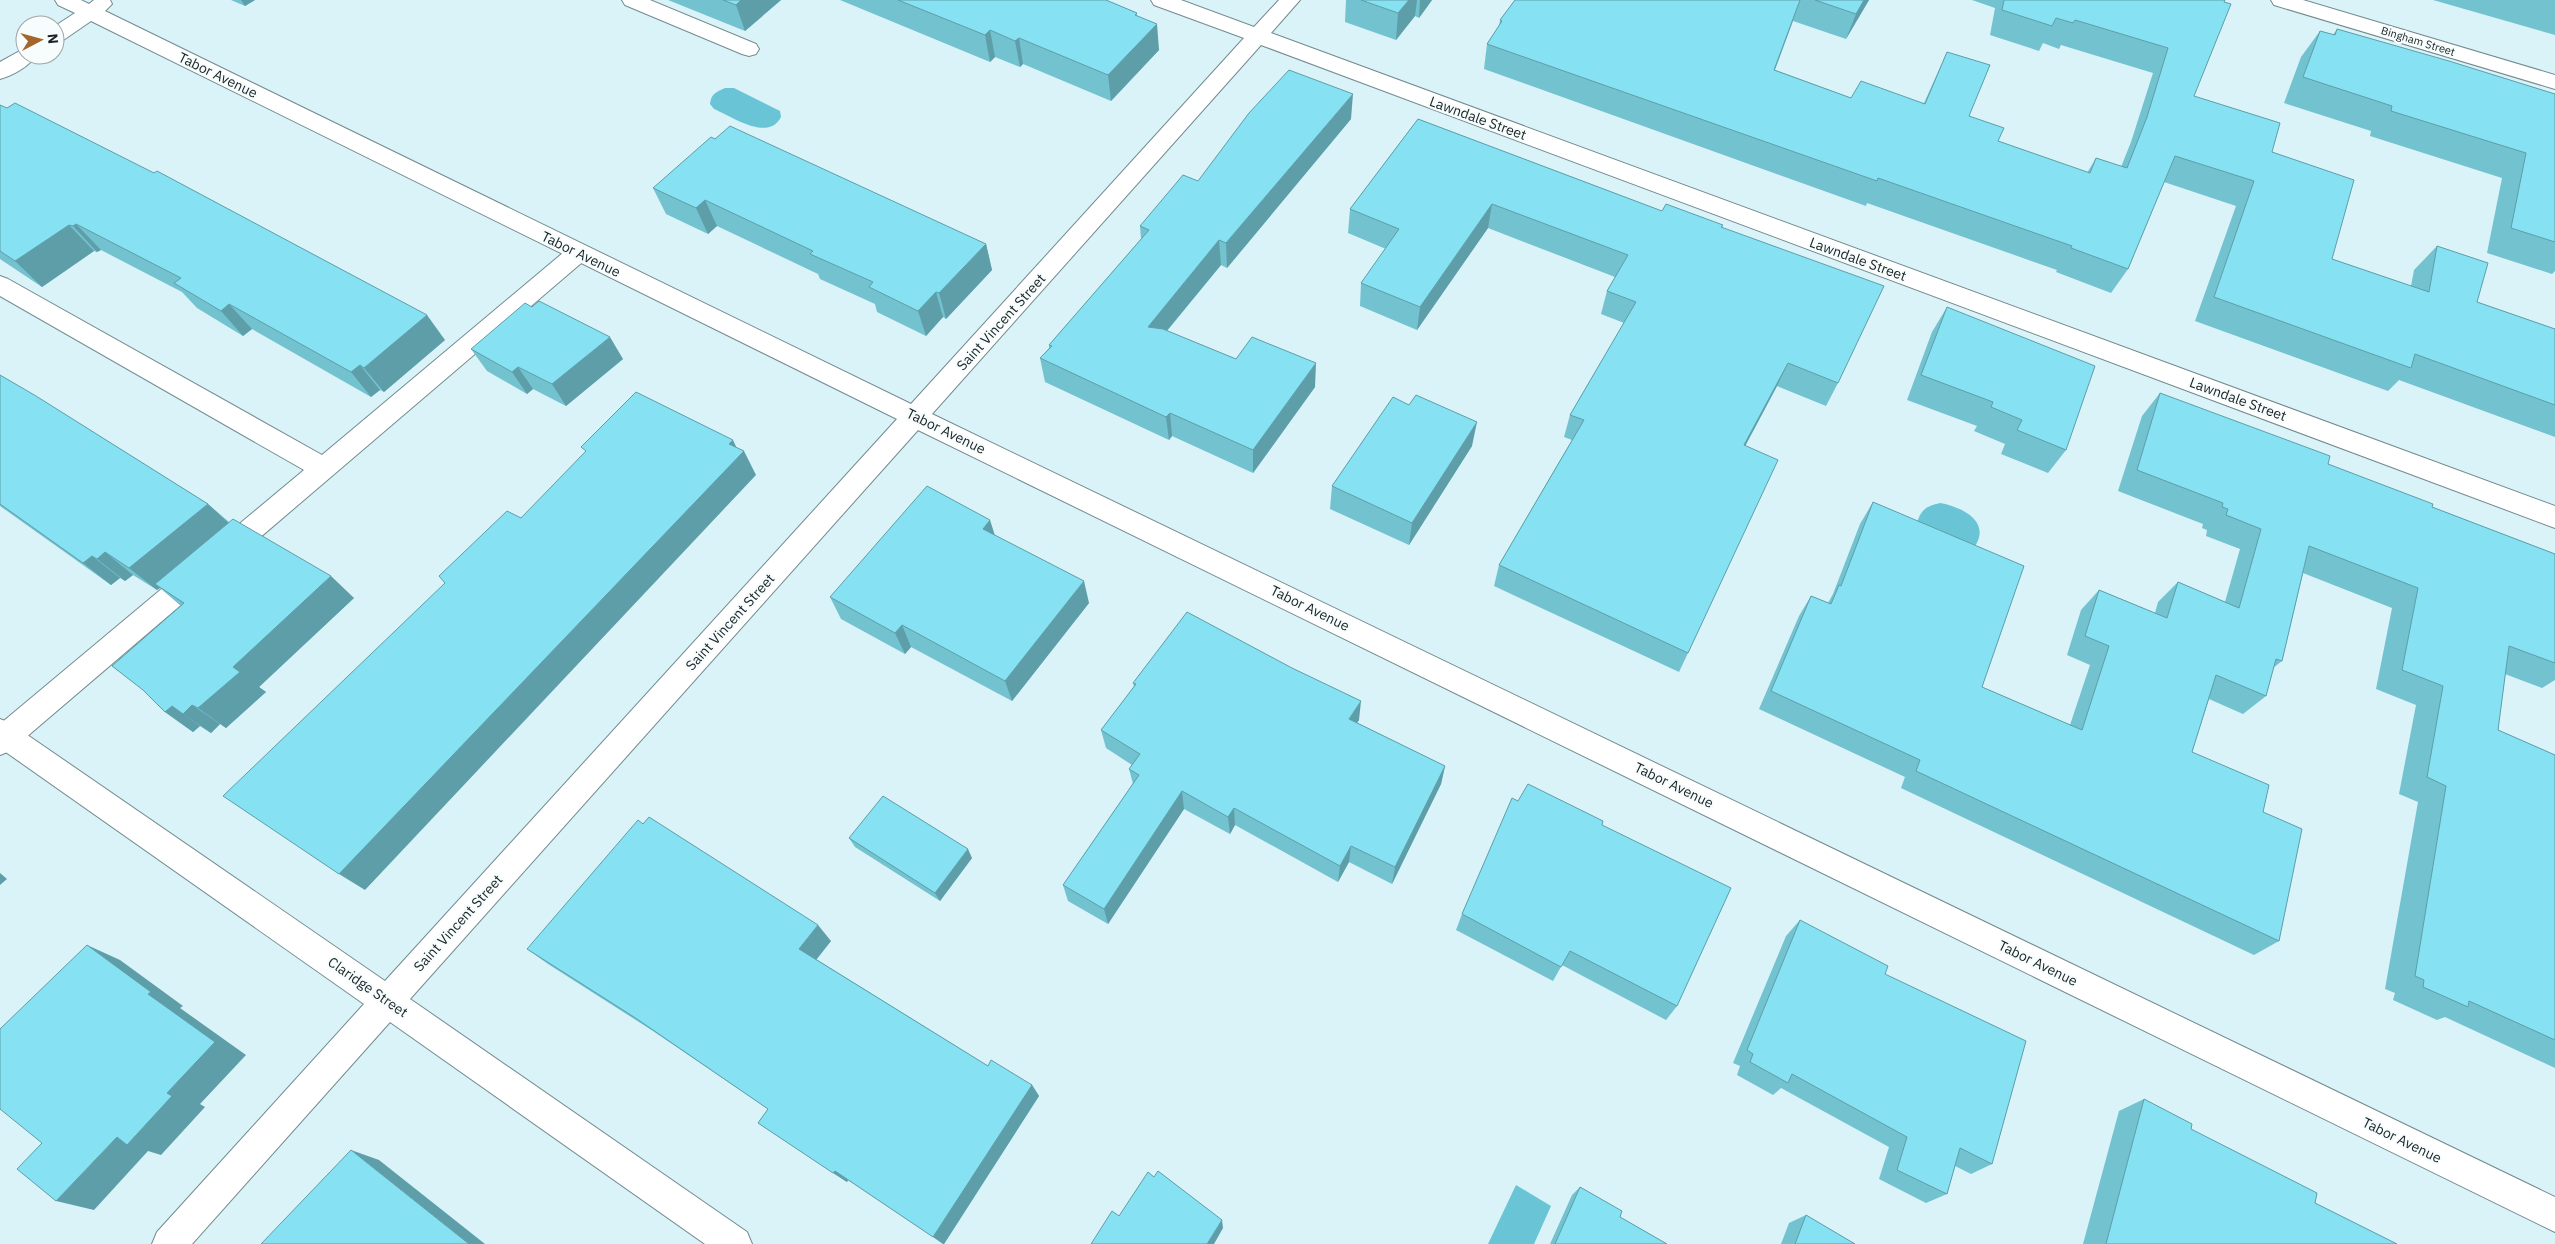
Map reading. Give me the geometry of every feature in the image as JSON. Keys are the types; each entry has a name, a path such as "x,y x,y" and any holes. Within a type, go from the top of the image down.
{"street":[{"name":"Tabor Avenue","path":"66,0 99,6 578,253 2555,1215"},
{"path":"632,0 749,48"},
{"name":"Lawndale Street","path":"1161,0 2555,517"},
{"name":"Saint Vincent Street","path":"169,1244 1290,0"},
{"name":"Bingham Street","path":"2281,0 2555,82"},
{"path":"65,29 99,6"},
{"path":"0,72 15,62"},
{"path":"2,737 578,253"},
{"path":"0,285 323,468"},
{"name":"Claridge Street","path":"2,737 388,1001 735,1244"}],"water":[{"path":"725,88 734,88 780,111 781,117 775,124 759,128 740,122 714,109 710,104 711,98"},
{"path":"1940,503 1958,508 1973,518 1978,525 1980,532 1978,541 1972,550 1917,523 1920,514 1925,509"},
{"path":"1516,1185 1551,1206 1534,1244 1488,1244"}],"building":[{"path":"723,0 741,0 736,5"},
{"path":"898,0 1106,0 1157,24 1108,75 1019,38 1015,41 990,30 985,35"},
{"path":"1361,0 1409,0 1398,13"},
{"path":"1515,0 1800,0 1774,70 1851,98 1861,81 1925,104 1947,52 1990,65 1969,116 2004,128 1998,141 2090,173 2096,158 2127,168 2147,117 2168,48 2075,20 2073,23 2056,18 2052,26 2002,10 2004,0 2225,0 2224,2 2231,4 2194,96 2280,123 2272,152 2354,180 2332,259 2429,292 2437,246 2488,263 2477,302 2555,329 2555,405 2415,354 2411,368 2214,297 2254,181 2175,156 2128,269 2071,248 2072,246 1878,178 1877,181 1487,44 1502,21 1500,20"},
{"path":"1815,0 1864,0 1856,14"},
{"path":"2337,29 2555,94 2555,242 2511,228 2526,153 2391,111 2392,106 2303,77 2320,31 2335,35"},
{"path":"1289,70 1353,94 1226,243 1219,240 1148,327 1163,329 1236,359 1252,337 1316,363 1253,450 1170,413 1166,417 1040,358 1052,346 1049,345 1149,230 1140,226 1183,175 1198,181 1249,113"},
{"path":"15,103 154,173 157,171 427,315 364,368 360,365 351,372 229,304 221,311 174,283 181,278 76,224 73,226 69,225 15,261 0,251 0,105 7,108"},
{"path":"1418,119 1662,211 1666,204 1723,225 1721,227 1884,286 1838,383 1788,363 1744,445 1778,460 1688,653 1499,565 1584,420 1570,415 1636,302 1607,291 1628,255 1492,204 1420,307 1361,283 1399,229 1350,209"},
{"path":"730,126 986,244 939,293 936,292 918,311 869,287 873,282 810,254 813,251 705,200 696,208 653,188 711,137 715,139"},
{"path":"539,301 610,337 552,384 518,367 512,372 471,349 525,303 532,307"},
{"path":"1947,307 2095,366 2066,450 2017,430 2022,420 1991,407 1993,402 1921,375"},
{"path":"0,375 208,504 129,568 105,552 97,559 92,556 83,563 0,504"},
{"path":"636,392 733,440 729,444 744,451 339,874 223,796 445,583 439,576 507,511 521,518 586,451 581,447"},
{"path":"2160,393 2330,456 2328,464 2433,504 2432,507 2555,554 2555,663 2509,646 2498,730 2555,755 2555,1040 2469,1001 2468,1007 2423,987 2424,980 2415,976 2446,786 2427,777 2443,686 2402,670 2418,588 2309,546 2282,661 2276,659 2266,696 2216,675 2192,752 2269,785 2263,812 2302,829 2279,941 1916,771 1920,760 1771,691 1811,596 1831,604 1839,585 1841,586 1873,502 2024,566 1982,687 2082,730 2109,646 2085,636 2099,590 2167,618 2178,582 2239,608 2261,529 2226,515 2228,509 2222,507 2223,503 2137,470"},
{"path":"1416,395 1477,422 1412,523 1332,486 1393,397 1409,405"},
{"path":"927,486 990,520 983,529 1084,581 1005,681 902,625 895,633 830,597"},
{"path":"233,519 331,576 233,667 240,672 198,708 192,705 183,714 172,706 165,712 143,690 112,666 184,603 155,584"},
{"path":"1187,612 1292,668 1361,701 1349,719 1445,766 1395,867 1351,846 1340,866 1234,808 1228,817 1182,791 1104,909 1063,885 1139,775 1129,769 1140,754 1101,730 1136,684 1133,683"},
{"path":"1528,784 1603,821 1602,825 1731,888 1677,1006 1570,951 1561,967 1462,914 1512,798 1518,801"},
{"path":"883,796 968,849 935,893 849,838"},
{"path":"649,817 818,925 799,949 988,1066 991,1060 1032,1085 933,1237 835,1171 833,1173 758,1123 768,1109 634,1017 527,949 638,820 643,824"},
{"path":"1800,920 1888,966 1885,974 2026,1041 1992,1164 1960,1148 1947,1194 1897,1170 1907,1137 1792,1074 1788,1083 1750,1062 1753,1054 1747,1050"},
{"path":"87,945 151,992 148,994 215,1042 167,1093 172,1096 127,1145 117,1137 56,1201 17,1169 42,1143 0,1109 0,1029"},
{"path":"2144,1099 2192,1124 2191,1129 2317,1193 2315,1203 2397,1244 2106,1244"},
{"path":"351,1150 469,1244 261,1244"},
{"path":"1158,1171 1222,1220 1207,1244 1091,1244 1112,1211 1119,1216 1148,1172 1154,1177"},
{"path":"1580,1187 1622,1211 1620,1217 1667,1244 1555,1244"},
{"path":"1806,1215 1855,1244 1795,1244"}]}
